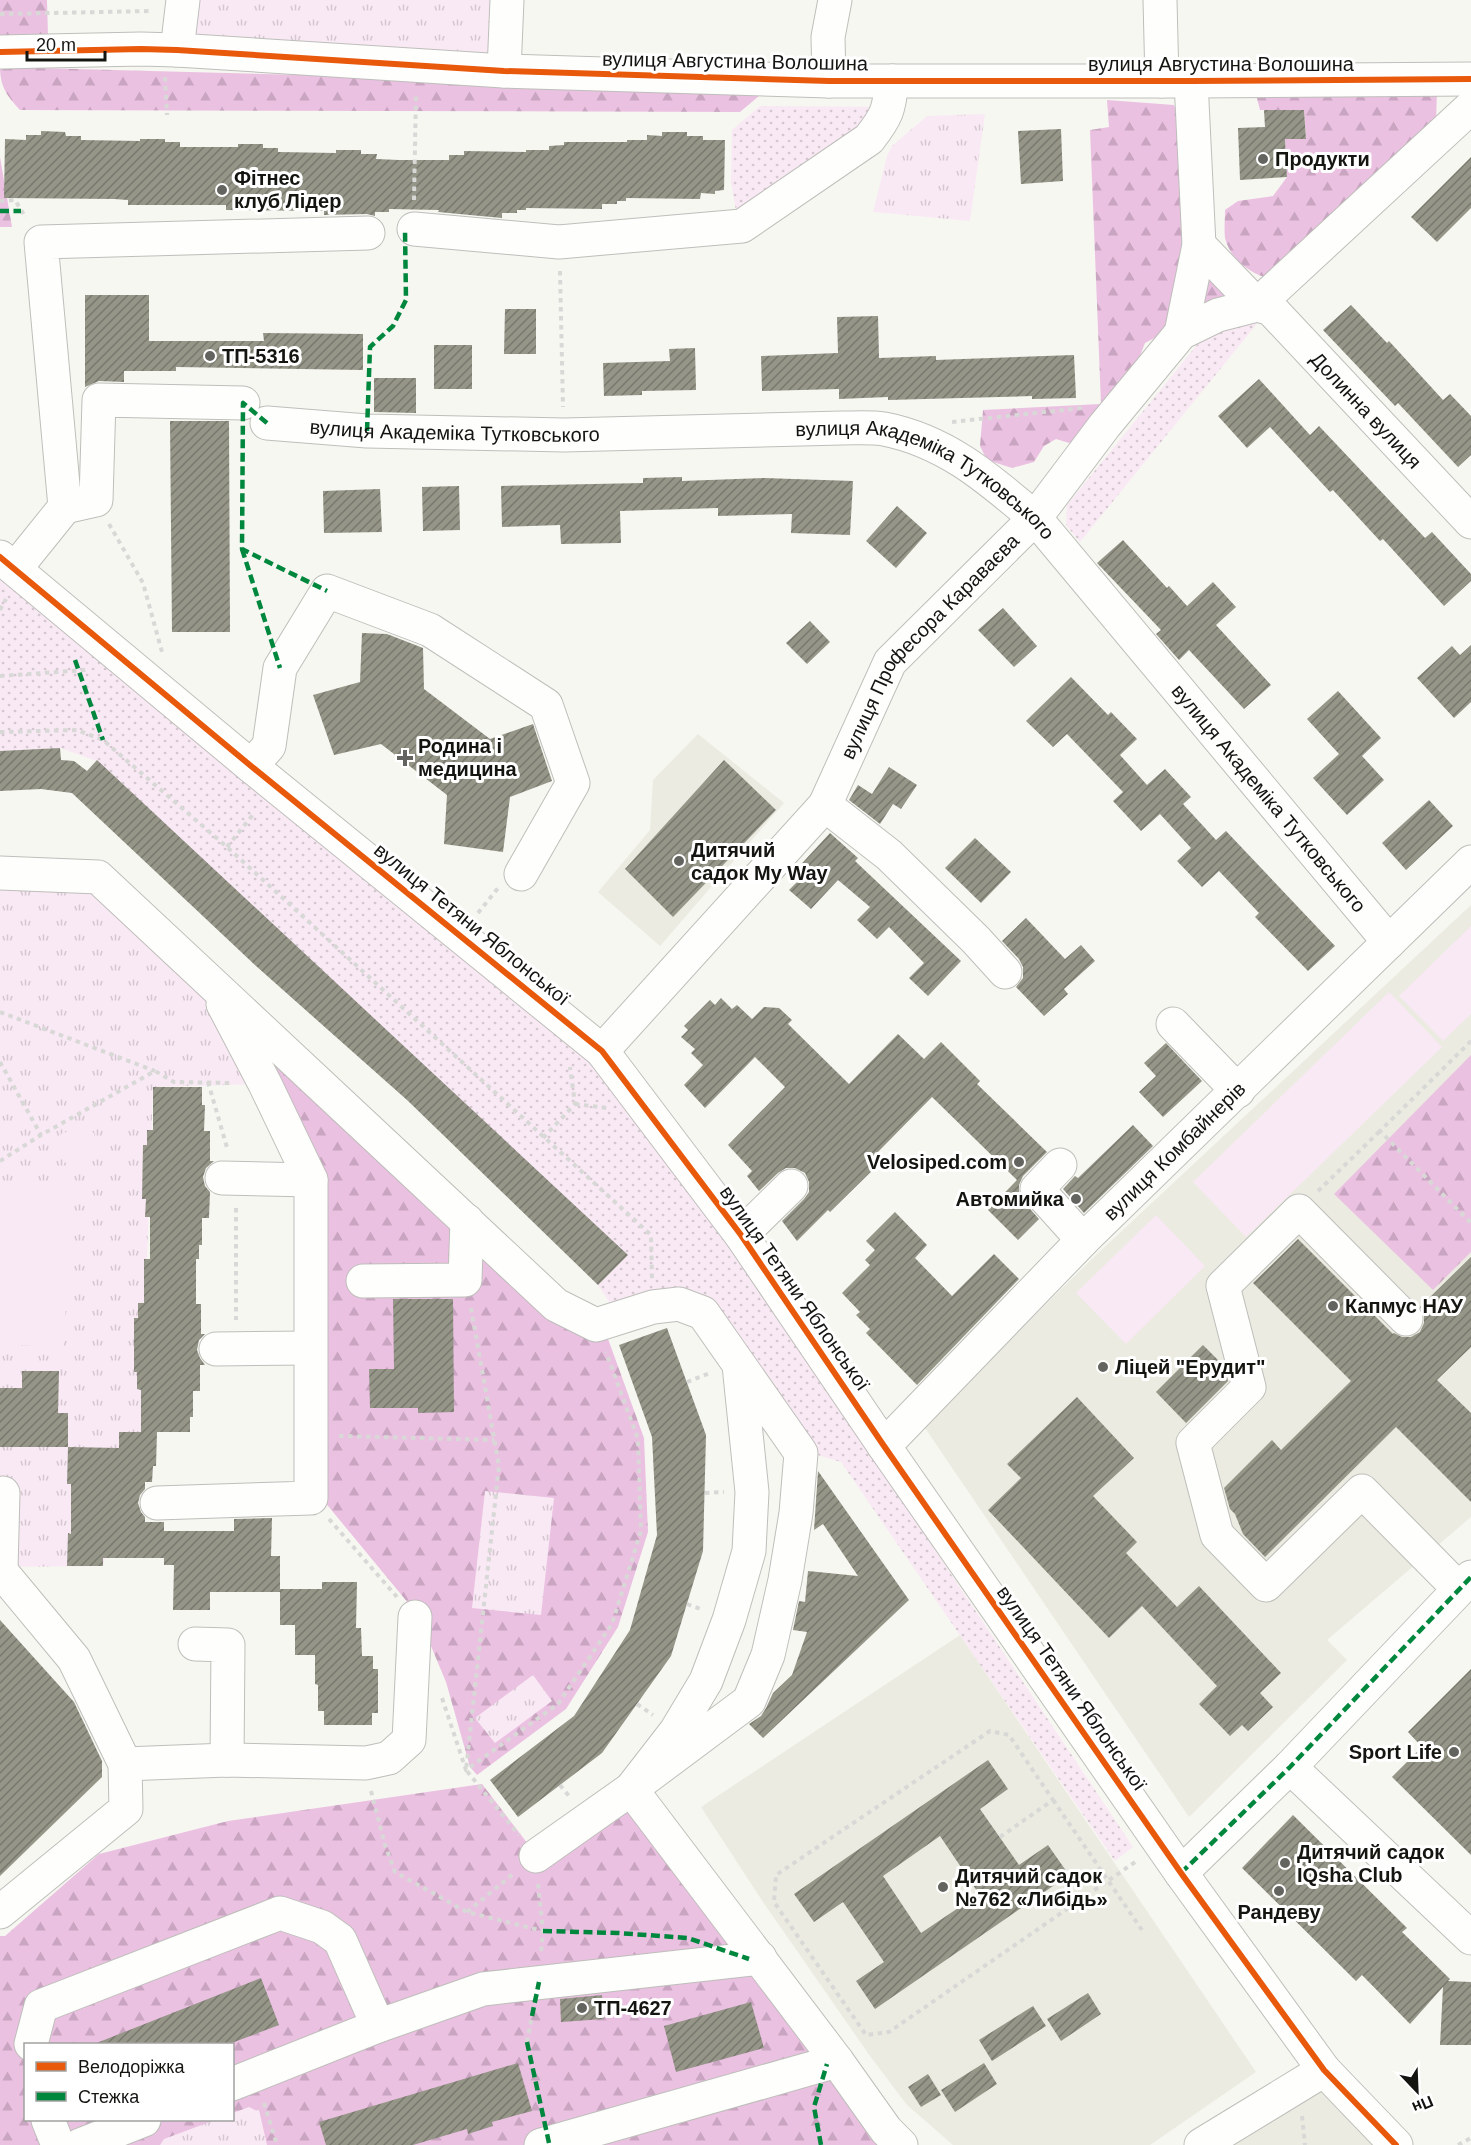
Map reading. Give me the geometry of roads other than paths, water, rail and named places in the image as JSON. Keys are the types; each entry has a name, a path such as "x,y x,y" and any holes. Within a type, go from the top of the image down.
{"street":[{"path":"504,71 507,0"},
{"path":"829,81 828,37 835,0"},
{"path":"1160,0 1176,81 1199,245 1181,333"},
{"path":"171,61 182,5"},
{"name":"вулиця Августина Волошина","path":"0,52 171,61 829,81 1471,79"},
{"path":"414,217 559,242 742,226 869,139 885,120 892,81"},
{"name":"вулиця Професора Караваєва","path":"602,1051 825,805 890,662 1035,518 1105,425 1181,333 1218,315 1257,305 1471,107"},
{"path":"7,563 64,507 40,242 368,233"},
{"name":"Долинна вулиця","path":"1199,245 1257,305 1271,309 1471,522"},
{"name":"вулиця Академіка Тутковського","path":"64,507 96,500 99,400 255,413 367,430 564,435 842,428 882,429 927,442 980,472 1035,518 1389,942"},
{"name":"вулиця Тетяни Яблонської","path":"7,563 251,766 602,1051 741,1235 884,1446 1181,1873 1324,2070 1396,2145"},
{"path":"251,766 269,746 280,668 327,591 430,630 546,705 573,783 512,878"},
{"path":"825,805 889,855 976,940 1005,972"},
{"name":"вулиця Комбайнерів","path":"884,1446 1083,1240 1471,862"},
{"path":"0,873 98,877 556,1305 596,1325 653,1307 679,1304 703,1313 801,1453 796,1513 785,1580 768,1655 749,1701 536,1856"},
{"path":"156,1503 311,1498 311,1180 265,1084 211,981"},
{"path":"1173,1024 1238,1091"},
{"path":"1060,1165 1037,1189 1083,1240"},
{"path":"229,1178 311,1180"},
{"path":"741,1235 791,1186"},
{"path":"1181,1873 1290,1767 1465,1583 1362,1491 1266,1585 1217,1535 1193,1443 1250,1387 1223,1286 1299,1211 1406,1319"},
{"path":"363,1281 465,1280 467,1221"},
{"path":"226,1348 310,1348"},
{"path":"631,1789 676,1731 706,1681 729,1620 749,1551 752,1492 739,1363"},
{"path":"0,1911 126,1809 125,1764 74,1659 1,1570 3,1493"},
{"path":"125,1764 226,1760 366,1763 389,1758 409,1740 415,1617"},
{"path":"195,1644 228,1645 226,1760"},
{"path":"1290,1767 1471,1938"},
{"path":"631,1789 760,1958 886,2130 901,2145"},
{"path":"31,2043 41,2006 280,1913 322,1927 340,1940 378,2026"},
{"path":"243,2080 378,2026 483,1989 760,1958"},
{"path":"541,2145 837,2061"},
{"path":"1202,2145 1324,2070"},
{"path":"48,2121 58,2145"},
{"path":"80,2145 141,2121"}],"place":[{"name":"Продукти","path":"1263,159"},
{"name":"Фітнес клуб Лідер","path":"222,190"},
{"name":"ТП-5316","path":"210,356"},
{"name":"Родина і медицина","path":"405,758"},
{"name":"Дитячий садок My Way","path":"679,861"},
{"name":"Velosiped.com","path":"1019,1162"},
{"name":"Автомийка","path":"1076,1199"},
{"name":"Капмус НАУ","path":"1333,1306"},
{"name":"Ліцей \"Ерудит\"","path":"1103,1367"},
{"name":"Sport Life","path":"1454,1752"},
{"name":"Дитячий садок IQsha Club","path":"1285,1863"},
{"name":"Дитячий садок №762 «Либідь»","path":"943,1887"},
{"name":"Рандеву","path":"1279,1891"},
{"name":"ТП-4627","path":"582,2008"}]}
